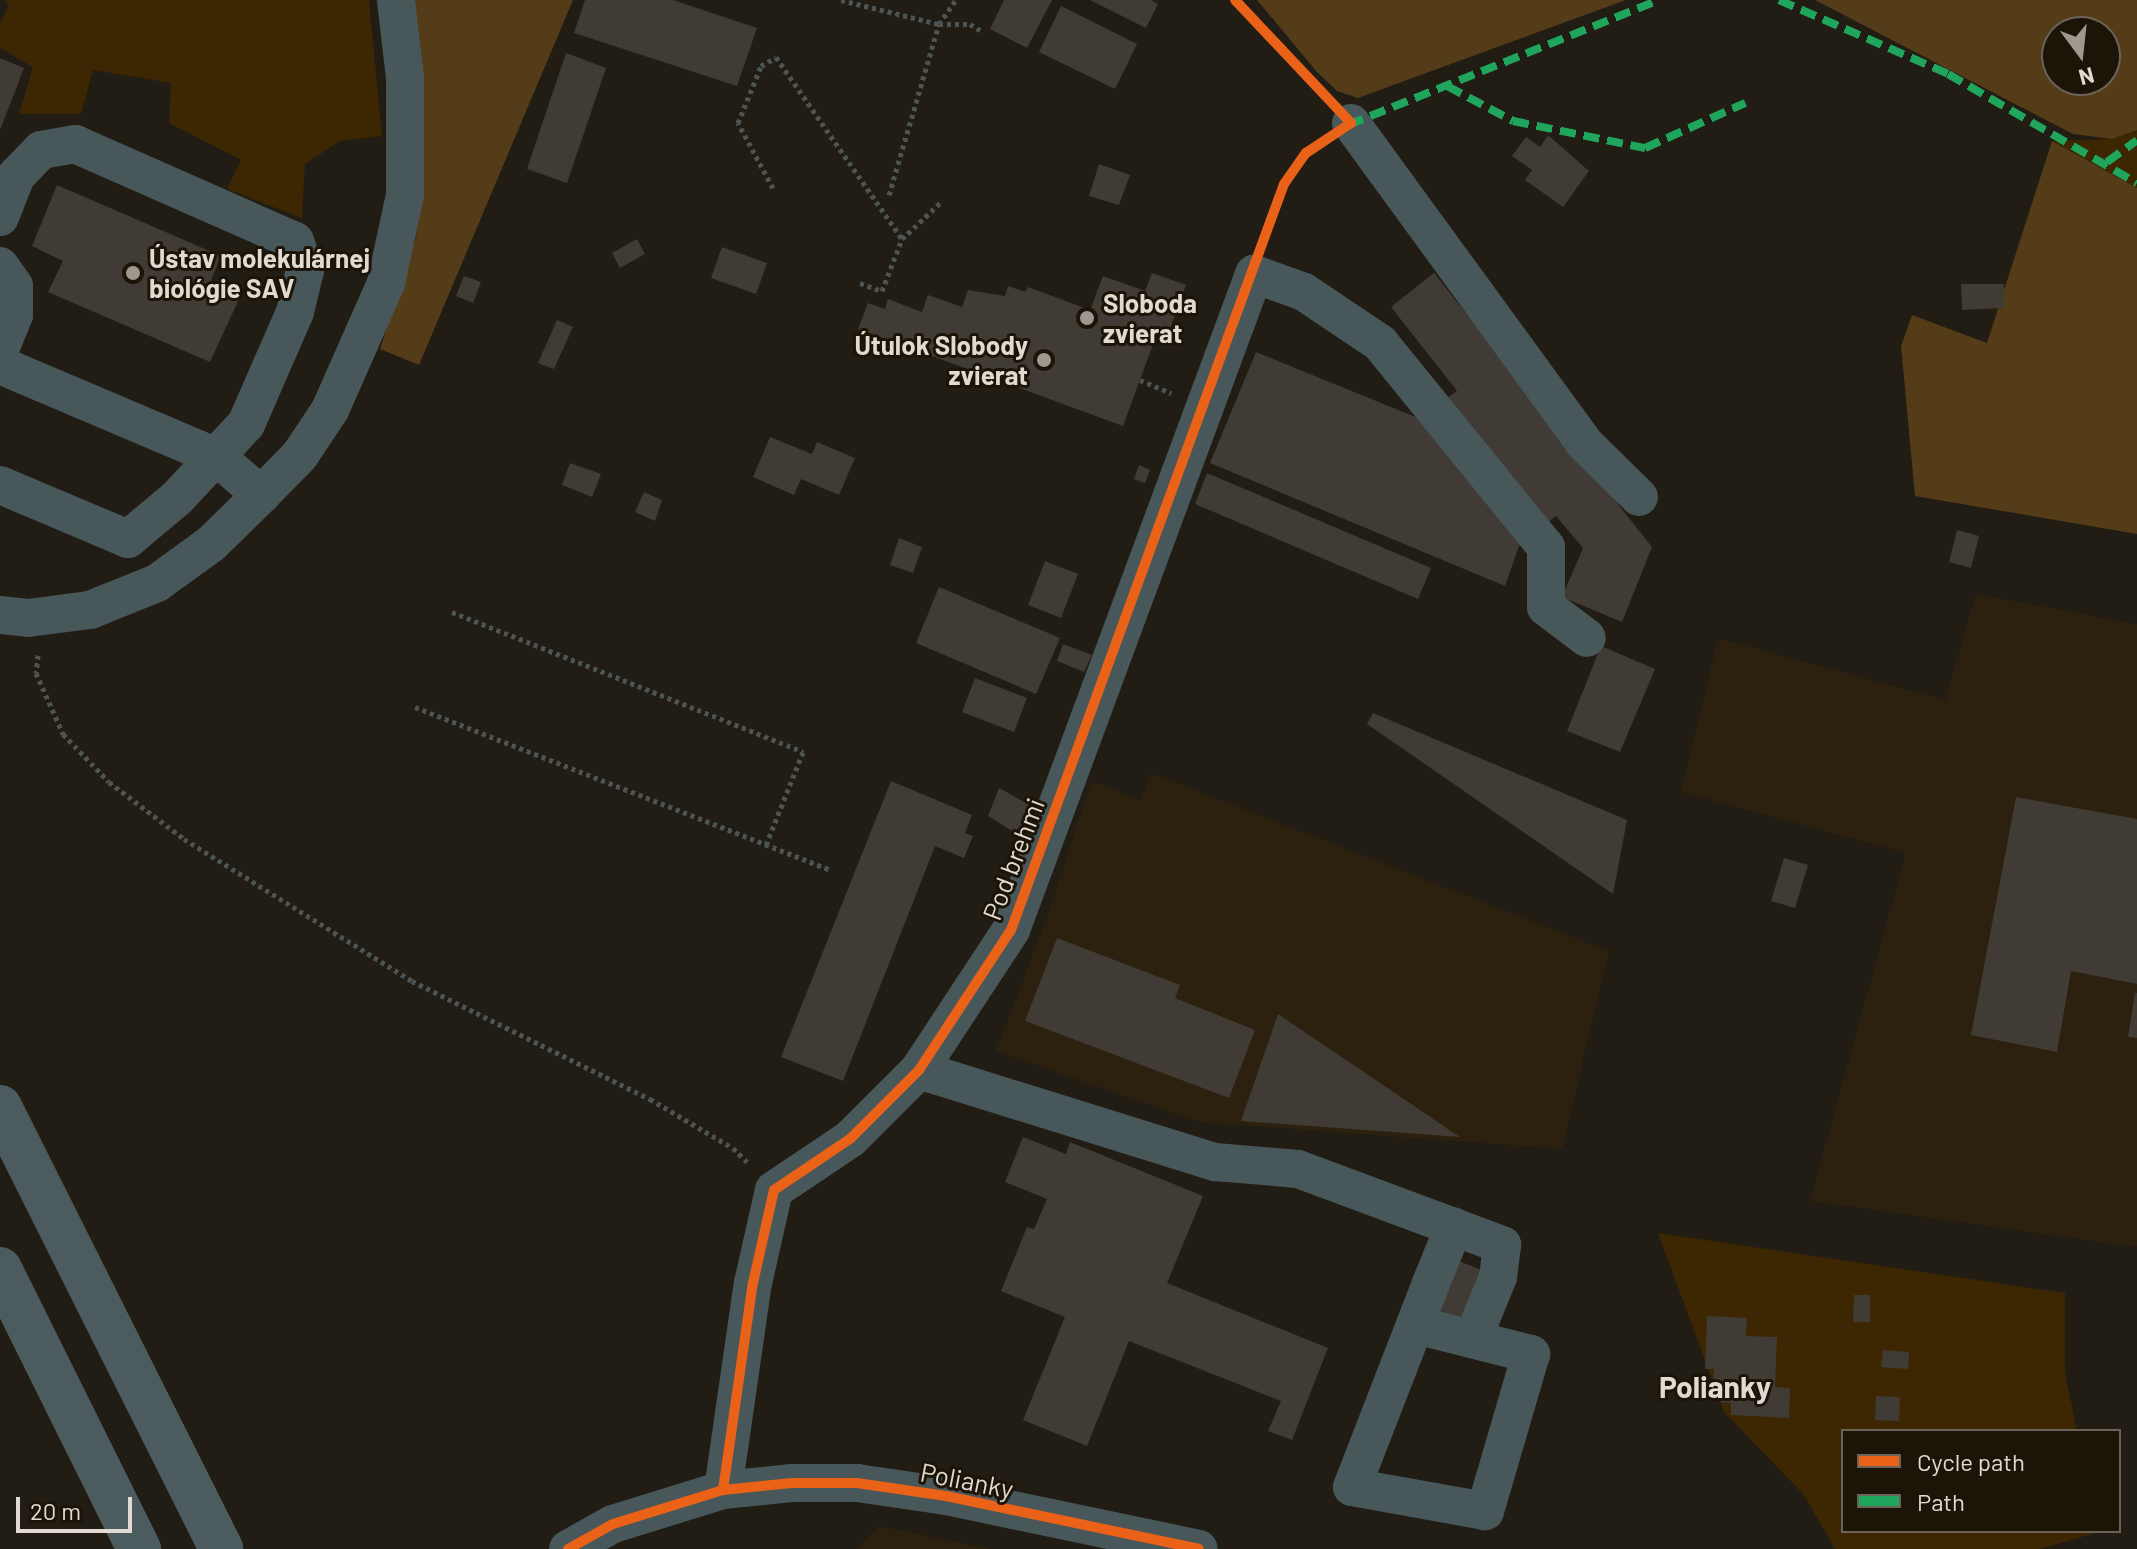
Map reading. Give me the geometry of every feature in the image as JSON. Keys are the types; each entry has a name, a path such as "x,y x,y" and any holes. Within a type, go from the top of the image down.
{"highway":[{"path":"0,1107 221,1549"},
{"path":"0,1269 139,1549"}],"street":[{"path":"0,615 61,616 111,604 157,583 212,543 261,495 300,455 330,410 386,283 405,195 408,153 396,0"},
{"path":"1351,123 1584,443 1639,497"},
{"path":"0,217 16,176 41,150 75,144 295,241 303,255 303,290 246,424 217,457 128,539 0,485"},
{"path":"0,266 14,286 14,315 0,350"},
{"name":"Pod brehmi","path":"774,1190 850,1139 919,1070 1011,930 1254,274 1304,292 1380,343 1546,547 1546,607 1587,638"},
{"path":"0,365 217,457 261,495"},
{"path":"919,1070 1215,1162 1298,1169 1502,1245 1498,1277 1473,1338"},
{"path":"723,1490 753,1283 774,1190"},
{"path":"1416,1325 1531,1354 1485,1511 1352,1487 1454,1227"},
{"name":"Polianky","path":"568,1549 613,1524 723,1490 857,1483 1199,1549"}],"path":[{"path":"841,0 939,24 970,24 983,32"},
{"path":"889,195 939,24 956,0"},
{"path":"773,188 738,123 761,66 776,57 902,239"},
{"path":"860,283 882,291 902,239 942,201"},
{"path":"1140,380 1170,392"},
{"path":"452,612 803,752 766,845"},
{"path":"61,616 38,655 36,673 63,734 109,782 184,839 309,921 412,981 650,1099 733,1148 774,1190"},
{"path":"415,707 831,870"}],"shaded area":[{"path":"4,0 369,0 382,136 340,141 305,164 302,218 227,189 241,160 169,123 171,83 93,70 81,114 19,114 33,67 0,48 0,24 9,5"},
{"path":"415,0 573,0 419,365 380,349 416,237 424,164"},
{"path":"1257,0 1626,0 1358,98 1337,91 1317,72"},
{"path":"1815,0 2137,0 2137,130 2112,139 2073,134"},
{"path":"2137,130 2137,188 2052,141 2112,139"},
{"path":"2052,141 2137,188 2137,534 1915,496 1901,346 1912,315 1987,343"},
{"path":"1976,594 2137,624 2137,1247 1810,1201 1906,853 1681,792 1718,638 1945,700"},
{"path":"1151,773 1609,951 1562,1149 1199,1122 996,1051 1046,920 1091,781 1140,800"},
{"path":"1658,1233 2065,1293 2065,1373 2077,1429 1841,1429 1841,1533 2095,1533 2039,1549 1835,1549 1804,1495 1724,1412"},
{"path":"879,1526 991,1549 856,1549"}],"building":[{"path":"585,0 673,0 757,28 737,86 574,33"},
{"path":"1004,0 1052,0 1027,48 990,29"},
{"path":"1090,0 1151,0 1158,4 1146,28"},
{"path":"1061,6 1137,44 1115,89 1039,52"},
{"path":"566,53 606,68 567,183 527,169"},
{"path":"0,58 24,68 0,130"},
{"path":"1548,135 1589,171 1563,207 1525,180 1532,170 1512,156 1526,137 1540,147"},
{"path":"1099,164 1130,175 1119,205 1089,196"},
{"path":"57,185 221,256 210,283 240,297 210,362 48,292 63,261 32,246"},
{"path":"637,239 645,254 620,268 612,253"},
{"path":"722,247 767,263 756,294 711,278"},
{"name":"Útulok Slobody zvierat","path":"1152,273 1186,285 1166,340 1156,336 1123,426 858,329 868,303 885,309 888,299 922,312 928,295 962,307 968,290 1005,296 1008,286 1025,292 1028,287 1090,310 1103,276 1145,291"},
{"path":"1434,273 1652,547 1622,622 1562,597 1583,548 1556,516 1519,546 1505,586 1210,463 1256,352 1418,418 1457,391 1391,307"},
{"path":"464,276 481,282 473,303 456,296"},
{"path":"1961,284 2004,284 2004,308 1962,310"},
{"path":"557,320 573,327 554,369 538,363"},
{"path":"770,437 812,454 817,442 855,458 839,495 801,479 794,495 753,477"},
{"path":"570,463 601,474 592,497 562,485"},
{"path":"1139,465 1150,470 1145,483 1134,479"},
{"path":"1207,473 1431,568 1418,599 1195,504"},
{"path":"644,492 662,500 655,521 635,512"},
{"path":"1957,530 1979,536 1971,568 1949,562"},
{"path":"899,538 922,547 913,573 890,565"},
{"path":"1045,561 1078,574 1061,618 1028,605"},
{"path":"939,587 1060,638 1036,694 916,643"},
{"path":"1063,644 1092,655 1084,672 1057,661"},
{"path":"1601,646 1655,669 1620,752 1567,731"},
{"path":"975,678 1027,698 1014,732 962,712"},
{"path":"1373,713 1627,820 1613,894 1367,724"},
{"path":"891,781 972,815 965,833 973,836 964,858 935,846 843,1081 781,1057"},
{"path":"999,788 1035,808 1022,837 988,816"},
{"path":"2016,797 2137,819 2137,984 2071,971 2057,1052 1971,1035"},
{"path":"1784,858 1808,865 1795,908 1771,901"},
{"path":"1057,938 1180,985 1175,998 1255,1030 1229,1098 1025,1021"},
{"path":"2137,993 2137,1038 2128,1037"},
{"path":"1278,1014 1460,1137 1241,1121"},
{"path":"1023,1137 1066,1154 1070,1142 1203,1196 1167,1283 1328,1348 1292,1440 1268,1431 1281,1401 1129,1341 1087,1446 1023,1420 1065,1317 1001,1291 1027,1227 1034,1229 1047,1199 1005,1182"},
{"path":"1456,1260 1482,1270 1464,1321 1437,1310"},
{"path":"1854,1295 1870,1295 1870,1322 1853,1322"},
{"path":"1707,1316 1747,1318 1746,1336 1777,1337 1775,1387 1790,1388 1789,1418 1731,1415 1731,1403 1720,1402 1721,1388 1713,1388 1714,1369 1705,1369"},
{"path":"1883,1350 1909,1352 1908,1369 1881,1367"},
{"path":"1876,1396 1900,1397 1899,1421 1875,1420"}],"marked path":[{"path":"1348,125 1659,0"},
{"path":"1779,0 1948,74 2137,183"},
{"path":"1447,86 1513,121 1645,148 1745,103"},
{"path":"2107,162 2137,140"}],"cycle path":[{"path":"723,1490 753,1283 774,1190 850,1139 919,1070 1011,930 1284,184 1306,153 1351,123 1235,0"},
{"path":"568,1549 613,1524 723,1490 792,1483 857,1483 946,1496 1199,1549"}],"place":[{"name":"Ústav molekulárnej biológie SAV","path":"133,273"},
{"name":"Sloboda zvierat","path":"1087,318"},
{"name":"Útulok Slobody zvierat","path":"1044,360"}],"district":[{"name":"Polianky","path":"1715,1386"}]}
